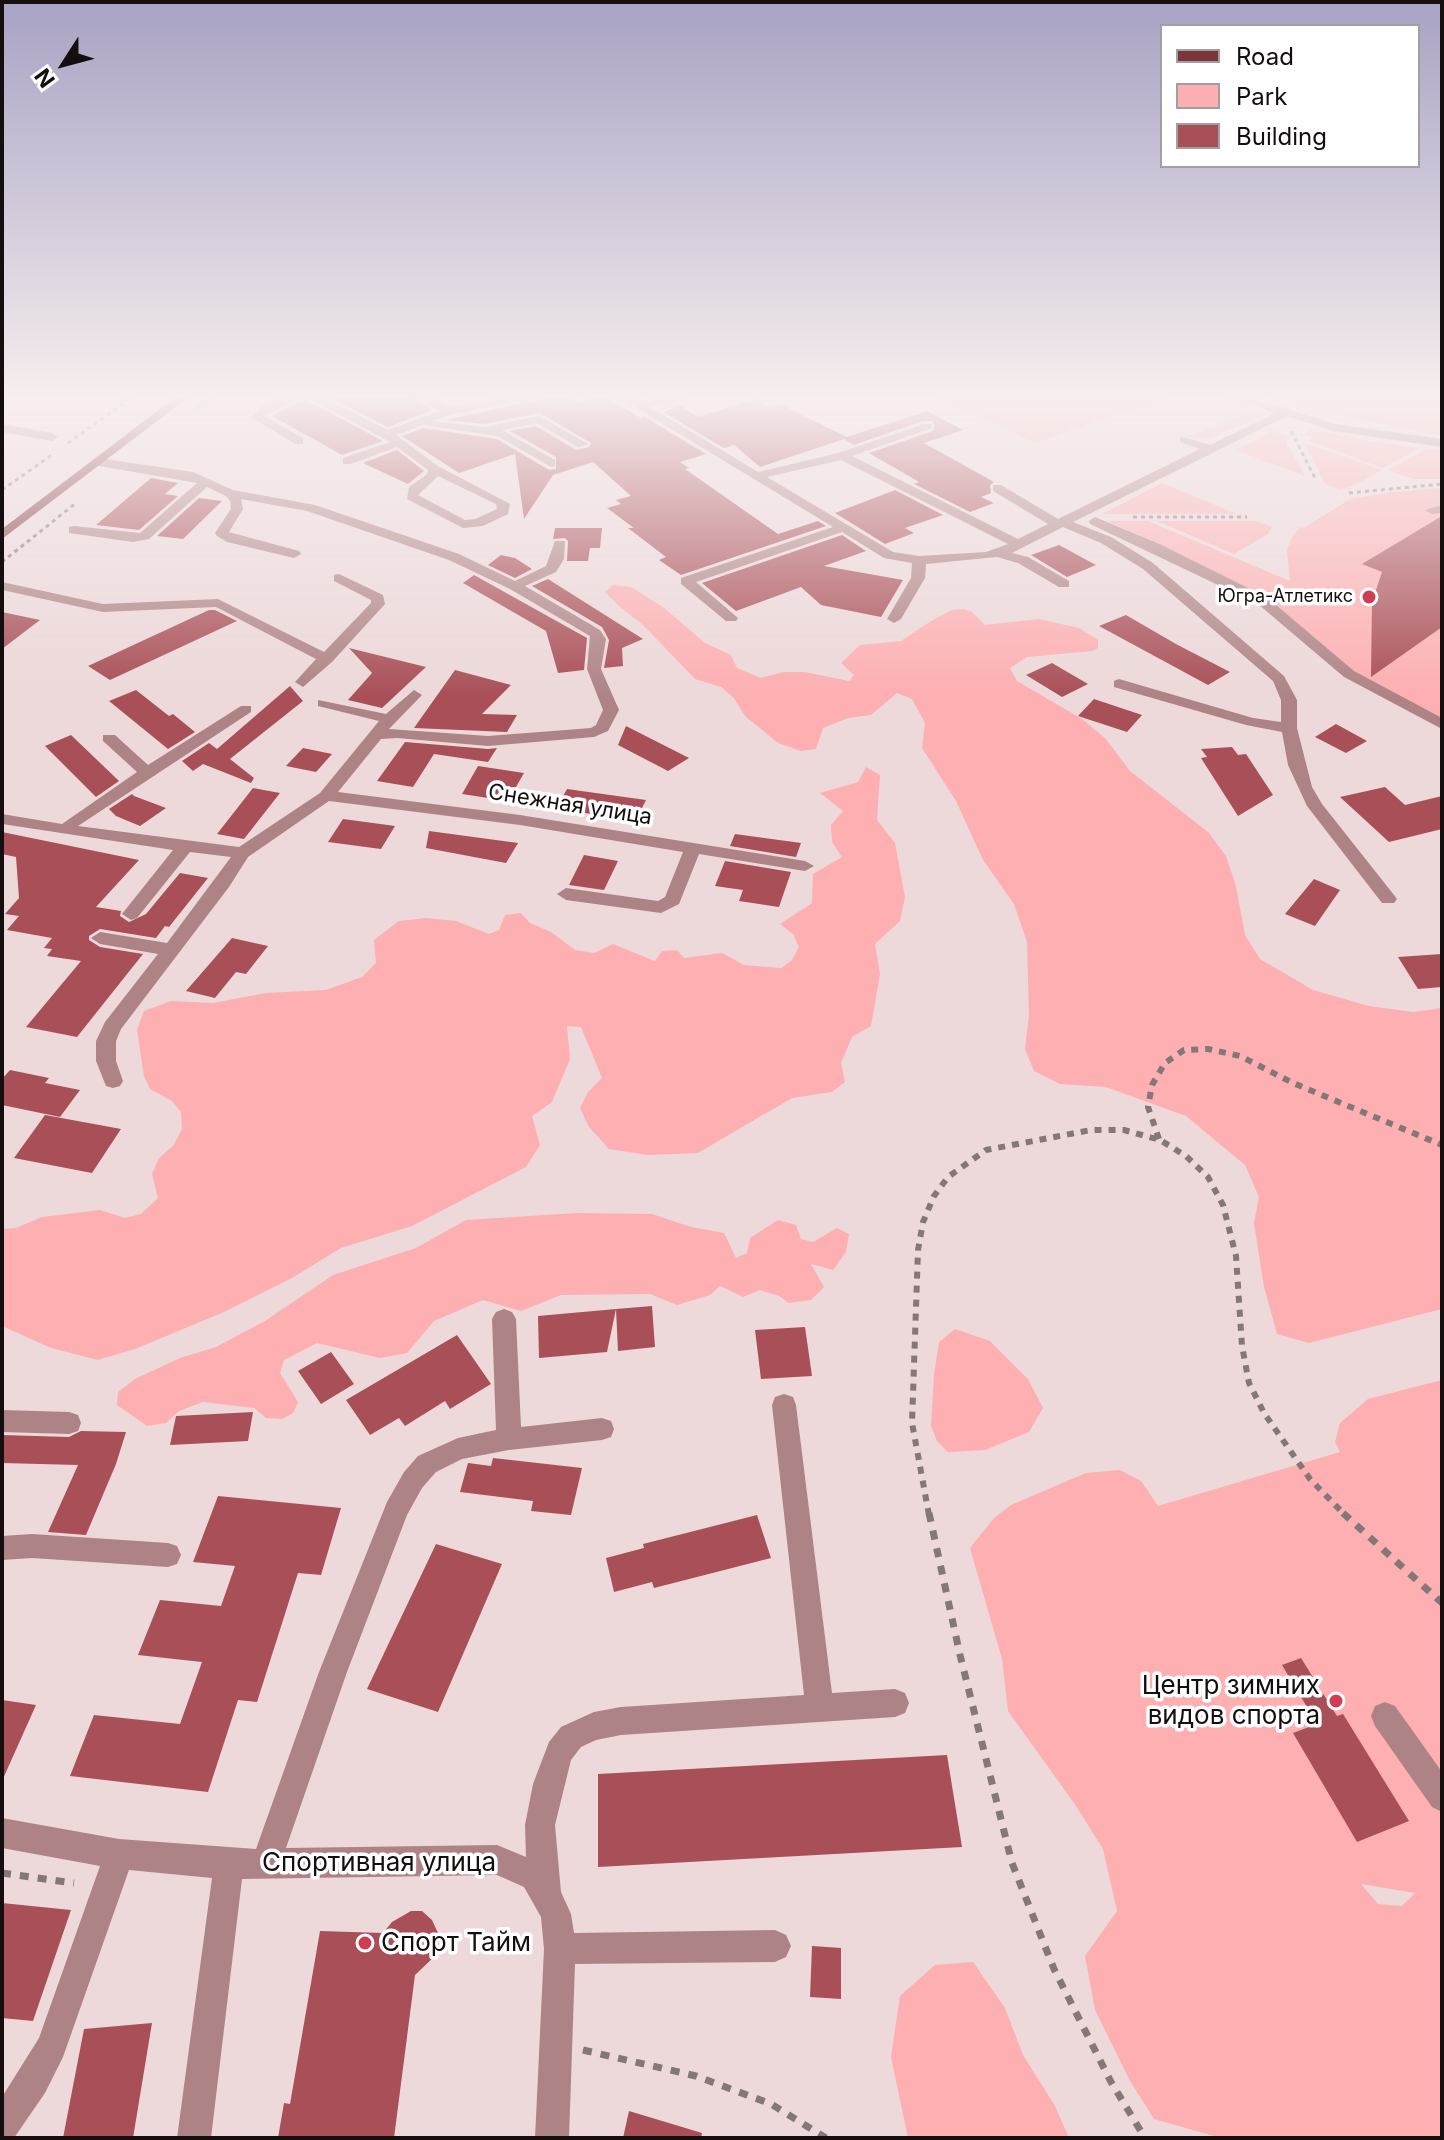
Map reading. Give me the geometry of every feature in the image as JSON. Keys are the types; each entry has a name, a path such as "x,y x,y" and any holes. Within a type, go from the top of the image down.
{"main road":[{"path":"2,519 33,496"},
{"path":"2,535 53,496"}],"street":[{"path":"74,530 133,538 144,536 189,496"},
{"path":"232,496 237,509 222,530 226,537 294,554"},
{"path":"249,496 283,501 454,557 515,586 595,633 599,639 594,669 611,710 602,728 586,734 488,741 397,733 377,735"},
{"path":"411,496 463,524 478,523 503,511 504,504 489,496"},
{"path":"789,496 889,555 919,560 997,553 1113,496"},
{"path":"922,496 1018,544"},
{"path":"1011,496 1060,523 1116,546 1148,566 1268,666 1286,690 1296,765 1315,806 1388,899"},
{"path":"1076,514 1157,548 1263,601 1349,674 1442,724"},
{"path":"731,618 686,581 842,528"},
{"path":"515,586 551,569 560,544"},
{"path":"997,553 1023,560 1064,584"},
{"path":"894,619 918,578 919,560"},
{"path":"303,682 378,604 378,598 339,578"},
{"path":"2,586 92,608 218,603 327,659"},
{"path":"1119,684 1243,720 1289,728"},
{"path":"113,1081 106,1061 106,1041 112,1027 242,853 326,796 389,719 414,695"},
{"path":"323,703 389,719"},
{"path":"67,828 77,818 246,709"},
{"path":"109,738 147,773"},
{"name":"Снежная улица","path":"326,796 520,820 805,866"},
{"path":"2,819 184,848 242,853"},
{"path":"131,914 184,848"},
{"path":"566,894 661,907 673,900 693,848"},
{"path":"100,938 170,950"},
{"path":"504,1319 509,1439"},
{"path":"784,1405 820,1708"},
{"path":"2,1421 69,1423"},
{"path":"266,1863 333,1672 401,1500 427,1464 442,1455 509,1439 602,1429"},
{"path":"2,1548 32,1546 168,1555"},
{"path":"552,2138 560,1949 556,1914 546,1892 540,1825 548,1784 559,1752 571,1737 594,1726 895,1703"},
{"path":"1385,1716 1442,1797"},
{"path":"497,1860 517,1852 540,1825"},
{"name":"Спортивная улица","path":"2,1833 119,1854 229,1864 497,1860 535,1876 546,1892"},
{"path":"2,2126 33,2081 52,2046 119,1854"},
{"path":"194,2138 229,1864"},
{"path":"560,1949 775,1946"}],"path":[{"path":"1129,518 1247,517"},
{"path":"1160,1140 1148,1107 1152,1085 1165,1063 1184,1050 1208,1049 1240,1056 1293,1083 1442,1145"},
{"path":"1145,2138 1111,2082 1054,1969 1012,1863 957,1641 919,1469 912,1423 914,1305 923,1222 948,1177 986,1150 1091,1130 1124,1130 1160,1140 1186,1156 1208,1177 1223,1205 1236,1256 1242,1346 1249,1383 1277,1434 1310,1479 1357,1527 1442,1603"},
{"path":"2,1873 74,1883"},
{"path":"558,2044 696,2076 771,2104 826,2138"}],"green space":[{"path":"1137,496 1193,496 1237,514 1102,514"},
{"name":"Югра-Атлетикс","path":"1369,496 1442,496 1442,719 1357,674 1272,601 1171,549 1107,521 1148,521 1290,581 1287,550 1292,537 1301,527 1350,499"},
{"path":"1157,521 1256,521 1272,527 1268,534 1234,554"},
{"path":"613,585 631,587 663,607 705,643 731,655 737,668 761,678 783,672 805,672 849,681 854,675 841,663 860,645 901,641 952,610 971,611 985,625 1039,619 1079,628 1098,640 1098,648 1092,651 1027,657 1010,668 1017,681 1082,719 1106,739 1130,771 1208,832 1226,856 1236,886 1245,935 1260,959 1313,990 1369,1006 1413,1012 1442,1008 1442,1309 1309,1343 1277,1334 1264,1287 1254,1223 1259,1197 1245,1165 1186,1116 1106,1087 1060,1084 1034,1071 1025,1049 1029,1015 1027,942 1014,904 983,860 956,801 922,748 925,723 912,699 897,693 871,715 848,718 823,728 816,749 801,751 778,743 745,716 734,698 721,687 695,679 643,625 605,592"},
{"path":"866,767 880,775 877,820 895,843 905,897 900,921 875,944 880,974 871,1026 852,1037 841,1063 845,1082 832,1092 792,1098 698,1153 648,1155 609,1149 589,1127 580,1108 588,1092 602,1078 581,1027 567,1026 570,1059 552,1102 532,1116 540,1145 526,1167 412,1226 341,1248 292,1278 224,1312 135,1349 98,1360 51,1348 2,1326 2,1229 16,1228 42,1217 100,1210 125,1218 141,1214 158,1198 152,1174 159,1158 173,1146 182,1129 181,1112 172,1101 150,1089 144,1076 137,1030 144,1011 171,1001 213,1003 266,993 326,990 362,977 376,963 374,940 399,921 426,918 456,921 489,934 499,930 505,915 521,913 530,923 551,932 575,950 594,953 613,944 655,961 662,951 677,950 684,958 722,953 744,965 781,968 792,960 799,947 793,934 780,924 812,903 813,874 842,857 832,842 831,825 843,811 820,793 858,782"},
{"path":"577,1213 652,1214 691,1227 724,1233 736,1258 747,1253 750,1238 778,1220 796,1225 801,1239 813,1242 837,1228 849,1234 846,1252 833,1270 811,1264 824,1287 811,1300 789,1303 760,1290 743,1297 720,1286 710,1295 677,1305 650,1294 561,1295 521,1311 483,1300 434,1321 407,1353 380,1358 317,1343 284,1360 280,1373 298,1402 293,1413 282,1419 266,1418 254,1408 203,1402 179,1411 166,1423 147,1426 117,1405 118,1392 135,1379 180,1358 216,1347 265,1321 333,1275 416,1248 466,1220"},
{"path":"955,1329 990,1341 1028,1379 1043,1408 1029,1432 985,1450 948,1452 937,1441 931,1426 939,1342"},
{"path":"1442,1380 1442,2138 1221,2138 1154,2119 1130,2081 1095,2010 1085,1956 1117,1911 1103,1849 1008,1711 1002,1659 970,1548 994,1518 1011,1505 1086,1473 1120,1470 1141,1481 1158,1506 1340,1452 1335,1442 1340,1423 1368,1399","holes":["1361,1884 1415,1893 1402,1906 1378,1904"]},
{"path":"973,1962 1005,2008 1023,2055 1055,2106 1069,2138 908,2138 891,2057 900,1996 935,1965"}],"building":[{"path":"130,496 178,496 139,530 96,525"},
{"path":"521,496 539,496 524,519"},
{"path":"631,496 723,496 778,534 818,521 826,526 681,575 659,560 666,557 607,508 621,504 616,500"},
{"path":"880,496 906,496 943,515 905,528 914,533 885,544 835,513"},
{"path":"938,496 984,496 981,497 994,503 970,512"},
{"path":"199,498 222,501 183,539 157,536"},
{"path":"1442,516 1442,627 1371,677 1372,602 1382,572 1362,564"},
{"path":"555,528 602,528 600,548 590,548 588,561 567,561 568,541 565,538 553,539"},
{"path":"842,535 866,551 824,566 903,580 881,617 821,605 801,587 736,611 702,583"},
{"path":"1059,545 1096,565 1067,577 1031,555"},
{"path":"501,555 515,558 532,569 515,578 488,565"},
{"path":"474,575 587,638 584,670 558,673 546,631 463,583"},
{"path":"548,579 643,639 622,648 623,666 604,668 609,640 602,627 532,586"},
{"path":"209,610 237,621 110,680 88,666"},
{"path":"2,612 40,620 2,649"},
{"path":"1126,615 1230,672 1208,685 1099,626"},
{"path":"349,648 426,667 382,708 348,700 372,673"},
{"path":"1052,663 1088,684 1062,697 1026,675"},
{"path":"455,670 511,685 482,714 517,715 507,732 414,728"},
{"path":"290,686 303,701 230,759 254,778 251,783 203,764 193,771 182,761 209,743 217,749"},
{"path":"136,690 195,732 168,749 109,701"},
{"path":"1094,699 1142,715 1127,732 1078,716"},
{"path":"1336,724 1367,741 1346,753 1315,737"},
{"path":"626,726 689,758 668,771 618,745"},
{"path":"71,735 119,781 96,797 45,746"},
{"path":"405,742 497,748 488,762 434,754 413,787 377,781"},
{"path":"1232,747 1238,755 1246,754 1273,795 1238,816 1201,758 1207,757 1201,749"},
{"path":"303,748 332,754 316,772 286,766"},
{"path":"478,766 524,773 508,801 462,794"},
{"path":"1385,787 1405,805 1442,796 1442,829 1389,842 1340,797"},
{"path":"253,788 280,793 244,839 217,834"},
{"path":"567,789 646,800 636,820 556,809"},
{"path":"132,794 166,808 140,826 116,816 109,809"},
{"path":"343,819 395,826 381,849 328,842"},
{"path":"429,831 518,843 506,863 426,848"},
{"path":"2,832 139,860 96,907 121,911 120,916 129,922 146,914 180,873 208,878 169,927 165,926 156,938 100,929 89,936 89,940 100,947 143,954 77,1037 26,1027 81,961 47,956 52,949 44,948 52,938 7,930 19,916 5,914 19,898 16,857 2,854"},
{"path":"735,834 801,843 796,857 730,846"},
{"path":"584,855 618,861 604,890 569,885"},
{"path":"725,861 791,872 779,907 739,901 743,890 715,886"},
{"path":"1314,879 1340,890 1315,926 1285,914"},
{"path":"232,938 268,946 246,974 236,972 215,998 186,991"},
{"path":"1442,954 1442,987 1418,989 1398,957"},
{"path":"10,1070 49,1078 45,1083 80,1090 60,1117 2,1105 2,1079"},
{"path":"45,1115 121,1129 92,1173 14,1158"},
{"path":"652,1306 655,1347 618,1351 616,1309"},
{"path":"616,1309 607,1352 539,1358 538,1316"},
{"path":"805,1327 812,1376 761,1379 755,1330"},
{"path":"457,1335 491,1384 450,1409 445,1401 405,1426 399,1418 370,1435 346,1400"},
{"path":"331,1352 354,1384 321,1404 298,1371"},
{"path":"253,1412 248,1441 170,1445 176,1416"},
{"path":"81,1431 126,1432 86,1535 48,1532 78,1465 2,1463 2,1435 69,1437"},
{"path":"493,1458 582,1468 571,1515 531,1511 533,1501 460,1492 468,1463 491,1466"},
{"path":"218,1496 341,1508 321,1575 298,1573 257,1702 238,1700 208,1792 70,1776 94,1715 180,1724 202,1662 138,1655 160,1600 221,1606 235,1566 193,1562"},
{"path":"757,1515 771,1558 654,1588 652,1582 614,1592 606,1558 644,1548 643,1544"},
{"path":"436,1544 502,1564 438,1712 367,1689"},
{"path":"1301,1658 1337,1716 1343,1714 1409,1821 1357,1842 1293,1733 1317,1724 1282,1665"},
{"path":"2,1700 36,1705 2,1781"},
{"path":"947,1755 962,1847 598,1867 598,1774"},
{"path":"2,1903 71,1910 33,2021 2,2018"},
{"path":"411,1911 422,1911 432,1920 439,1945 435,1956 415,1975 394,2138 278,2138 284,2103 290,2104 320,1931 383,1933 392,1922"},
{"path":"812,1946 841,1948 841,1999 810,1997"},
{"path":"152,2023 133,2138 63,2138 84,2029"},
{"path":"629,2111 702,2133 701,2138 623,2138"}],"place":[{"name":"Югра-Атлетикс","path":"1369,597"},
{"name":"Центр зимних видов спорта","path":"1336,1701"},
{"name":"Спорт Тайм","path":"365,1943"}]}
